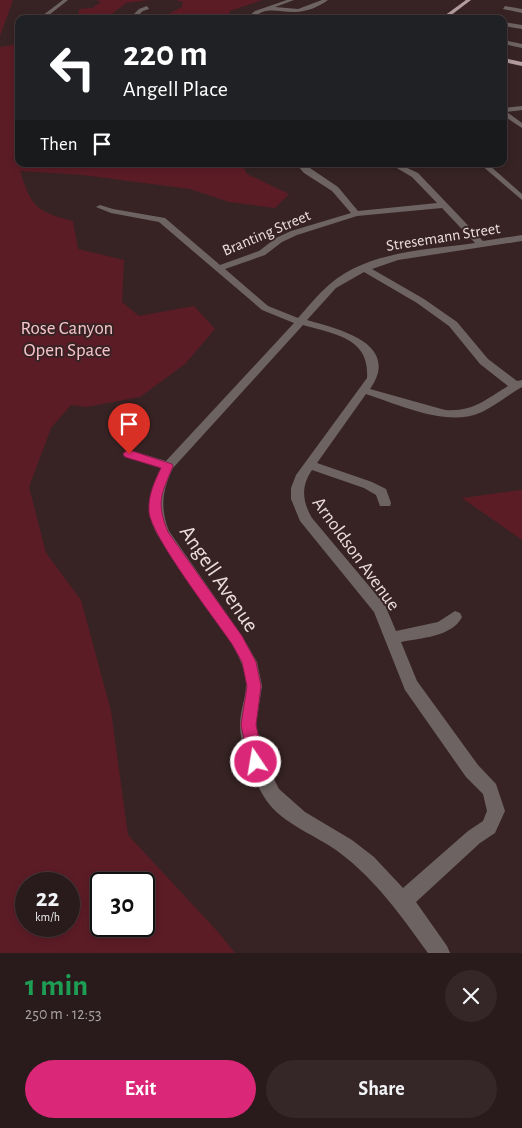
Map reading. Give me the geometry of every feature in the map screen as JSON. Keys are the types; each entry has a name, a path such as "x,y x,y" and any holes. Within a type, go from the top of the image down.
{"main road":[{"path":"453,15 469,0"},
{"path":"454,15 476,0"},
{"path":"507,63 522,66"}],"street":[{"path":"45,15 66,0"},
{"path":"253,15 292,0"},
{"path":"269,8 301,11 307,10 326,0"},
{"path":"135,15 140,10 148,8"},
{"path":"505,8 522,11"},
{"path":"507,24 522,27"},
{"path":"507,43 522,46"},
{"path":"507,110 522,108"},
{"path":"507,114 522,126"},
{"path":"303,167 335,189 356,214"},
{"path":"400,167 415,175 481,244"},
{"path":"487,167 522,198"},
{"path":"497,167 522,188"},
{"name":"Branting Street","path":"219,268 262,253 279,240 294,233 356,214 444,205"},
{"name":"Arnoldson Avenue","path":"100,207 111,212 162,220 265,308 345,334 365,348 371,357 373,366 372,378 302,475 296,487 298,506 307,521 380,609 411,685 472,771 490,790 496,811 489,827 474,837 403,901"},
{"name":"Stresemann Street","path":"301,321 333,286 364,268 397,257 522,238"},
{"path":"363,390 444,414 458,416 479,410 519,384 490,367 479,356 463,334 432,309 364,268"},
{"name":"Angell Avenue","path":"301,321 168,466 155,494 155,514 163,533 237,640 249,662 254,686 248,725 256,762 273,795 299,818 346,846 403,901 440,953"},
{"path":"129,454 168,466"},
{"path":"310,465 368,485 381,492 385,503"},
{"path":"392,638 442,627 455,617"}],"green space":[{"path":"0,0 13,0 0,36"},
{"path":"96,0 149,0 126,3 111,15 77,15 79,9 92,8 101,2"},
{"path":"176,0 262,0 230,11 229,15 166,15 182,7 183,2"},
{"name":"Rose Canyon Open Space","path":"15,45 15,167 244,167 247,174 289,194 275,208 229,202 190,189 83,175 20,171 28,192 37,206 51,214 73,221 78,249 124,260 122,302 139,316 194,306 215,329 185,364 140,397 86,407 71,405 51,428 29,487 46,553 81,600 111,711 128,835 219,933 235,953 0,953 0,47"},
{"path":"522,490 522,540 462,498"}],"route":[{"path":"129,454 168,466 155,494 155,514 163,533 237,640 249,662 254,686 248,725 256,762"}]}
